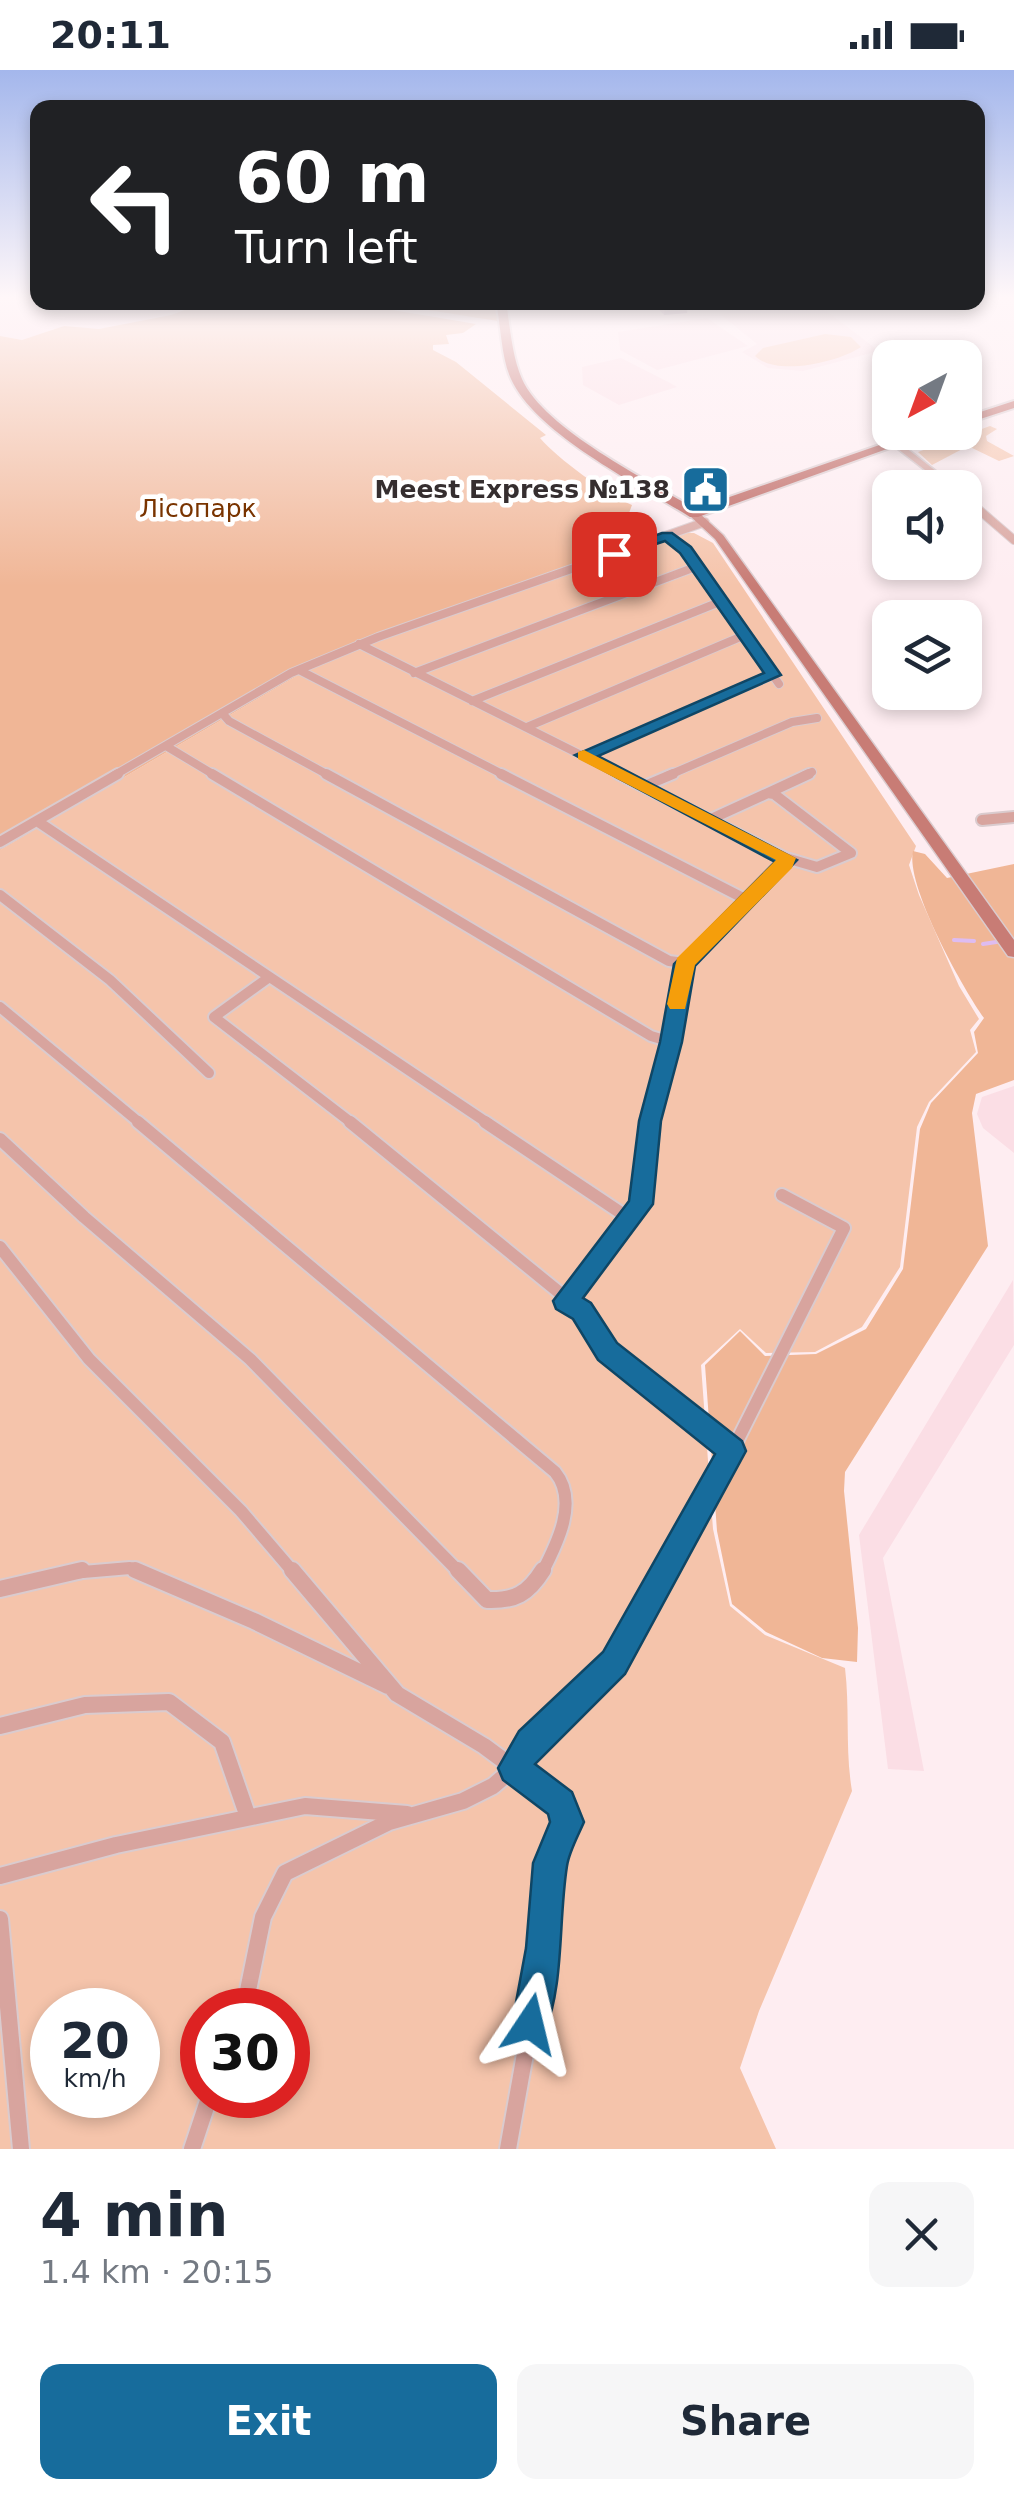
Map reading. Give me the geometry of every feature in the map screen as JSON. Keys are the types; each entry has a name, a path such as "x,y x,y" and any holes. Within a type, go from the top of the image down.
{"main road":[{"path":"525,392 536,410 563,432 700,518 1014,952"},
{"path":"982,415 1014,404"},
{"path":"700,518 877,450"}],"street":[{"path":"904,450 929,470"},
{"path":"982,513 1014,540"},
{"path":"0,842 299,670 360,644 667,536 700,518"},
{"path":"584,755 776,679 698,566 667,536"},
{"path":"414,673 698,566"},
{"path":"472,700 722,602"},
{"path":"528,728 744,635"},
{"path":"360,644 786,858 816,867 848,856 850,850 779,796 768,793"},
{"path":"299,670 745,899"},
{"path":"222,714 669,961 685,964"},
{"path":"647,786 792,722 818,718"},
{"path":"166,746 651,1036 671,1042"},
{"path":"710,819 812,772"},
{"path":"982,820 1014,816"},
{"path":"37,821 630,1218"},
{"path":"566,1301 644,1194 650,1121 671,1042 685,964 745,899 786,864 786,858"},
{"path":"0,895 110,980 209,1073"},
{"path":"268,978 214,1017 582,1311 608,1351 732,1451"},
{"path":"0,1007 538,1454 564,1484 567,1510 542,1575 524,1595 506,1601 487,1600 250,1358 84,1217 0,1138"},
{"path":"248,1988 263,1917 285,1873 389,1822 464,1800 517,1771 530,1742 614,1663 732,1451 844,1228 782,1195"},
{"path":"0,1247 89,1360 241,1510 391,1688"},
{"path":"0,1589 82,1570 130,1568 254,1621 391,1688 561,1803 567,1822 550,1863 544,1948 508,2149"},
{"path":"0,1726 85,1705 168,1702 222,1742 248,1818"},
{"path":"0,1876 116,1845 305,1806 414,1814"},
{"path":"0,1919 22,2149"},
{"path":"192,2149 202,2118"}],"shaded area":[{"path":"596,392 661,392 619,405"},
{"path":"982,429 997,429 986,436 987,441 1014,456 999,461 976,450 982,450"},
{"path":"924,450 960,450 932,465 918,452"},
{"path":"682,533 694,533 713,543 916,846 909,865 919,895 959,986 979,1019 970,1030 976,1052 929,1102 917,1127 900,1267 862,1327 815,1352 766,1353 740,1329 701,1365 713,1529 730,1606 765,1635 845,1668 852,1791 759,2011 740,2068 776,2149 0,2149 0,850 300,674 366,644"},
{"path":"1014,1086 1014,1153 983,1128 977,1114 982,1097"},
{"path":"1013,1280 1014,1345 883,1558 924,1771 888,1769 859,1535"}],"green space":[{"name":"Лісопарк","path":"0,392 493,392 546,435 540,438 570,465 632,505 629,513 593,519 602,528 604,541 636,540 634,544 366,644 300,674 0,850"},
{"path":"913,851 925,854 947,878 1014,864 1014,1080 976,1094 972,1113 988,1246 845,1472 858,1628 857,1662 822,1658 766,1632 732,1604 717,1531 705,1365 740,1331 765,1356 816,1354 866,1329 903,1269 920,1129 931,1103 978,1053 974,1032 984,1018 926,911 913,867"}],"waterway":[{"path":"954,940 974,941"},
{"path":"983,944 1003,941"}],"slow traffic":[{"path":"584,755 787,860 707,937 685,964 678,1004"}],"place":[{"name":"Meest Express №138","path":"705,489"}],"route":[{"path":"530,2024 544,1948 550,1863 567,1822 561,1803 514,1768 530,1742 614,1663 732,1451 608,1351 582,1311 566,1301 641,1204 650,1121 671,1042 685,964 707,937 787,860 584,755 773,675 686,550 667,536 614,554"}]}
